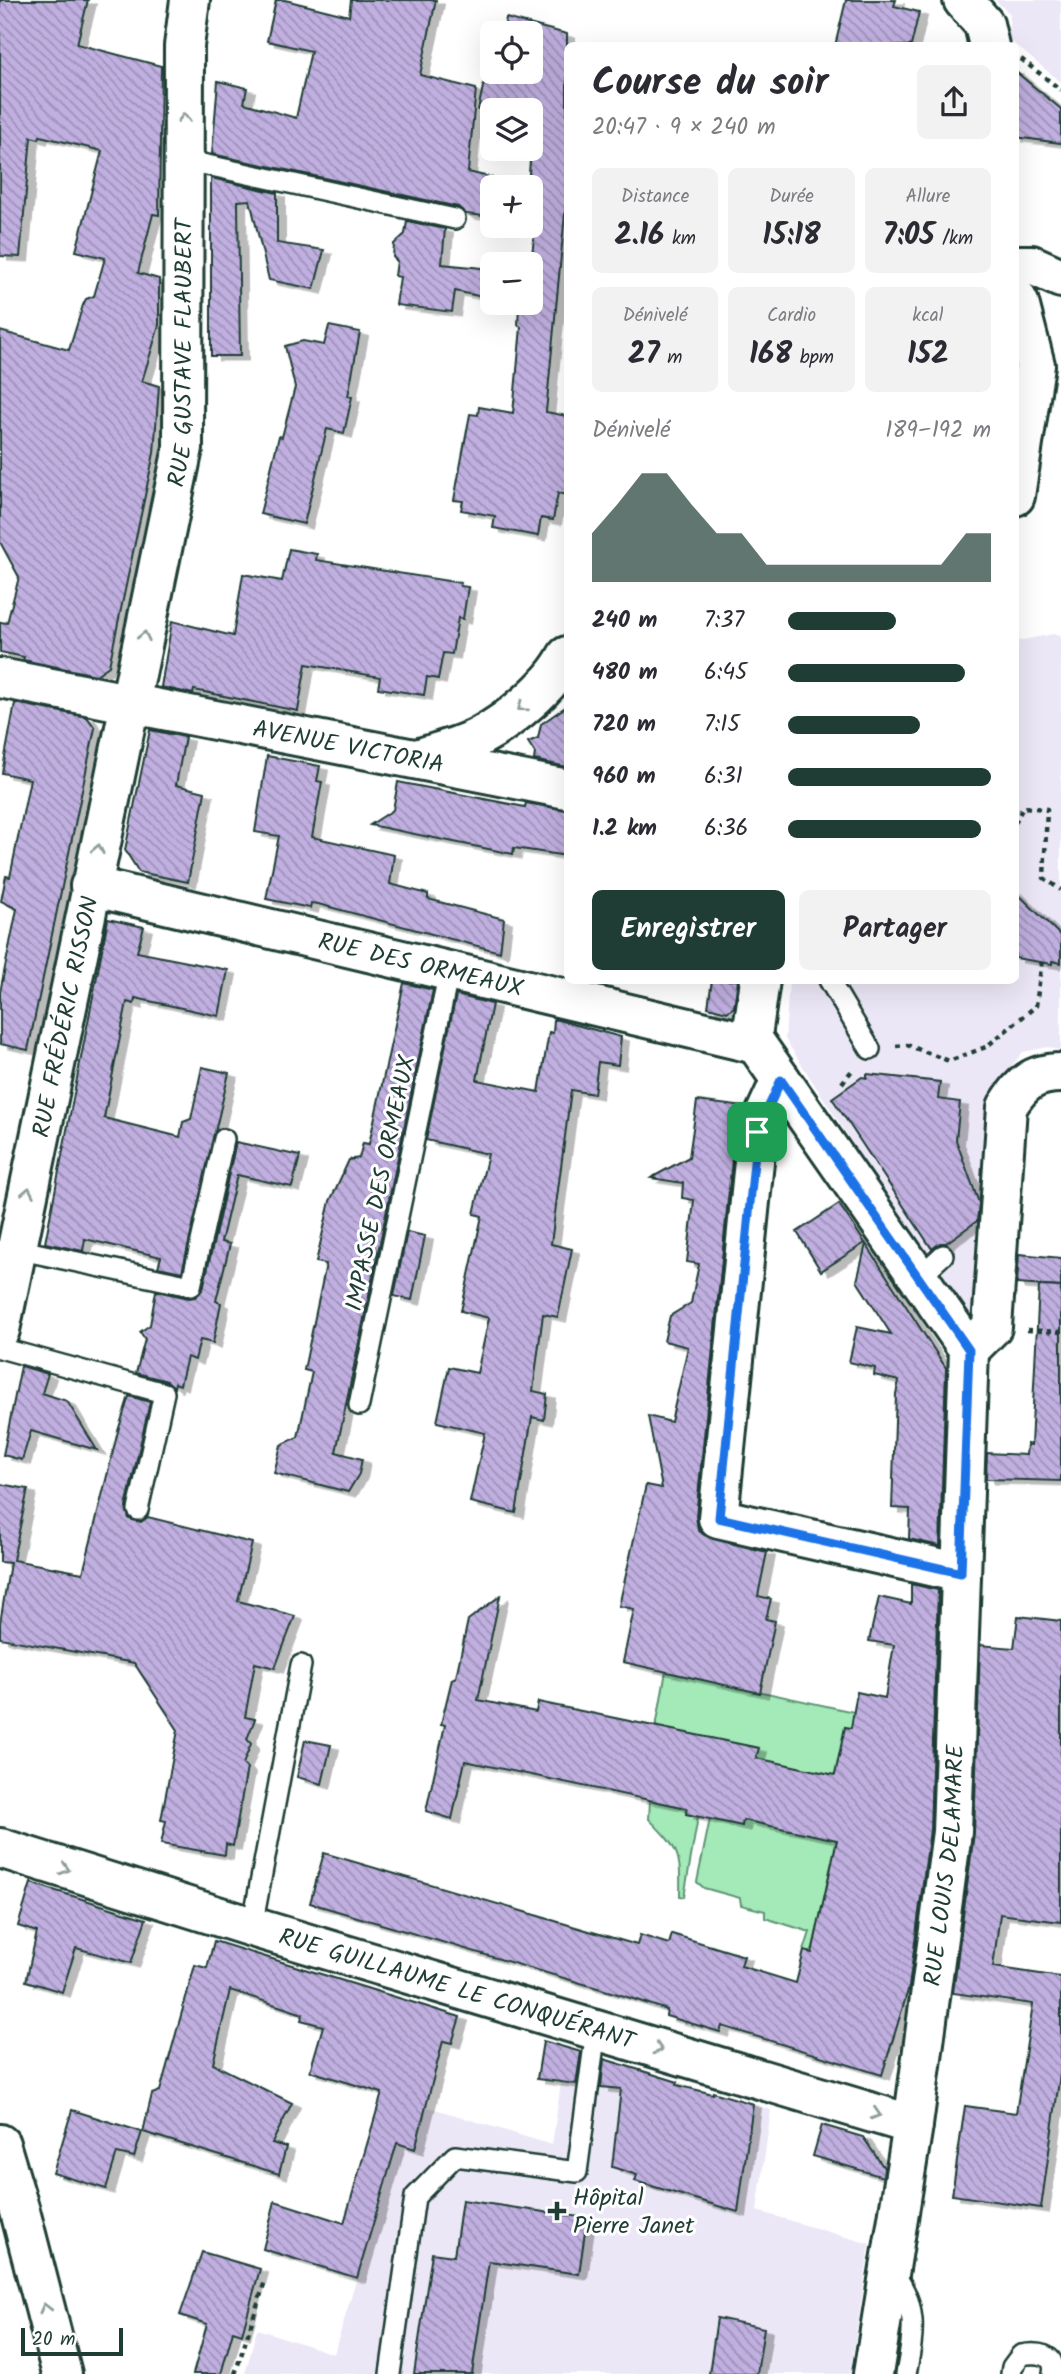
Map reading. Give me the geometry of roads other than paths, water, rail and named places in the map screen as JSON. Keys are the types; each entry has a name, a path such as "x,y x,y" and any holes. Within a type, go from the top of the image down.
{"street":[{"name":"RUE GUSTAVE FLAUBERT","path":"130,702 183,448 184,46 190,0"},
{"path":"1019,265 1032,265 1061,278"},
{"path":"1019,303 1035,365 1019,470"},
{"path":"416,760 479,737 529,702 564,662"},
{"name":"AVENUE VICTORIA","path":"0,678 564,788"},
{"name":"RUE FRÉDÉRIC RISSON","path":"0,1330 130,702"},
{"name":"RUE DES ORMEAUX","path":"90,886 751,1043"},
{"path":"759,984 751,1043 756,1044 781,1080 931,1266 969,1350 992,1327 1007,1107 1030,1078 1047,1073 1061,1073"},
{"path":"781,1080 757,1132 719,1518 961,1573"},
{"name":"RUE LOUIS DELAMARE","path":"873,2374 914,2125 952,1832 969,1350"},
{"name":"RUE GUILLAUME LE CONQUÉRANT","path":"0,1848 252,1927 914,2125"},
{"path":"0,2144 62,2374"}],"lane":[{"path":"184,160 455,219"},
{"name":"IMPASSE DES ORMEAUX","path":"359,1405 449,971"},
{"path":"831,984 870,1049"},
{"path":"16,1249 191,1286 224,1139"},
{"path":"0,1348 164,1393 138,1510"},
{"path":"252,1927 301,1665"},
{"path":"390,2374 415,2197 455,2156 577,2172 596,2031"},
{"path":"890,2270 903,2285 912,2309 913,2340 906,2374"},
{"path":"1012,2374 1012,2368 1021,2356 1036,2352 1050,2358 1055,2367 1053,2374"}],"place":[{"name":"Hôpital Pierre Janet","path":"557,2211"}]}
